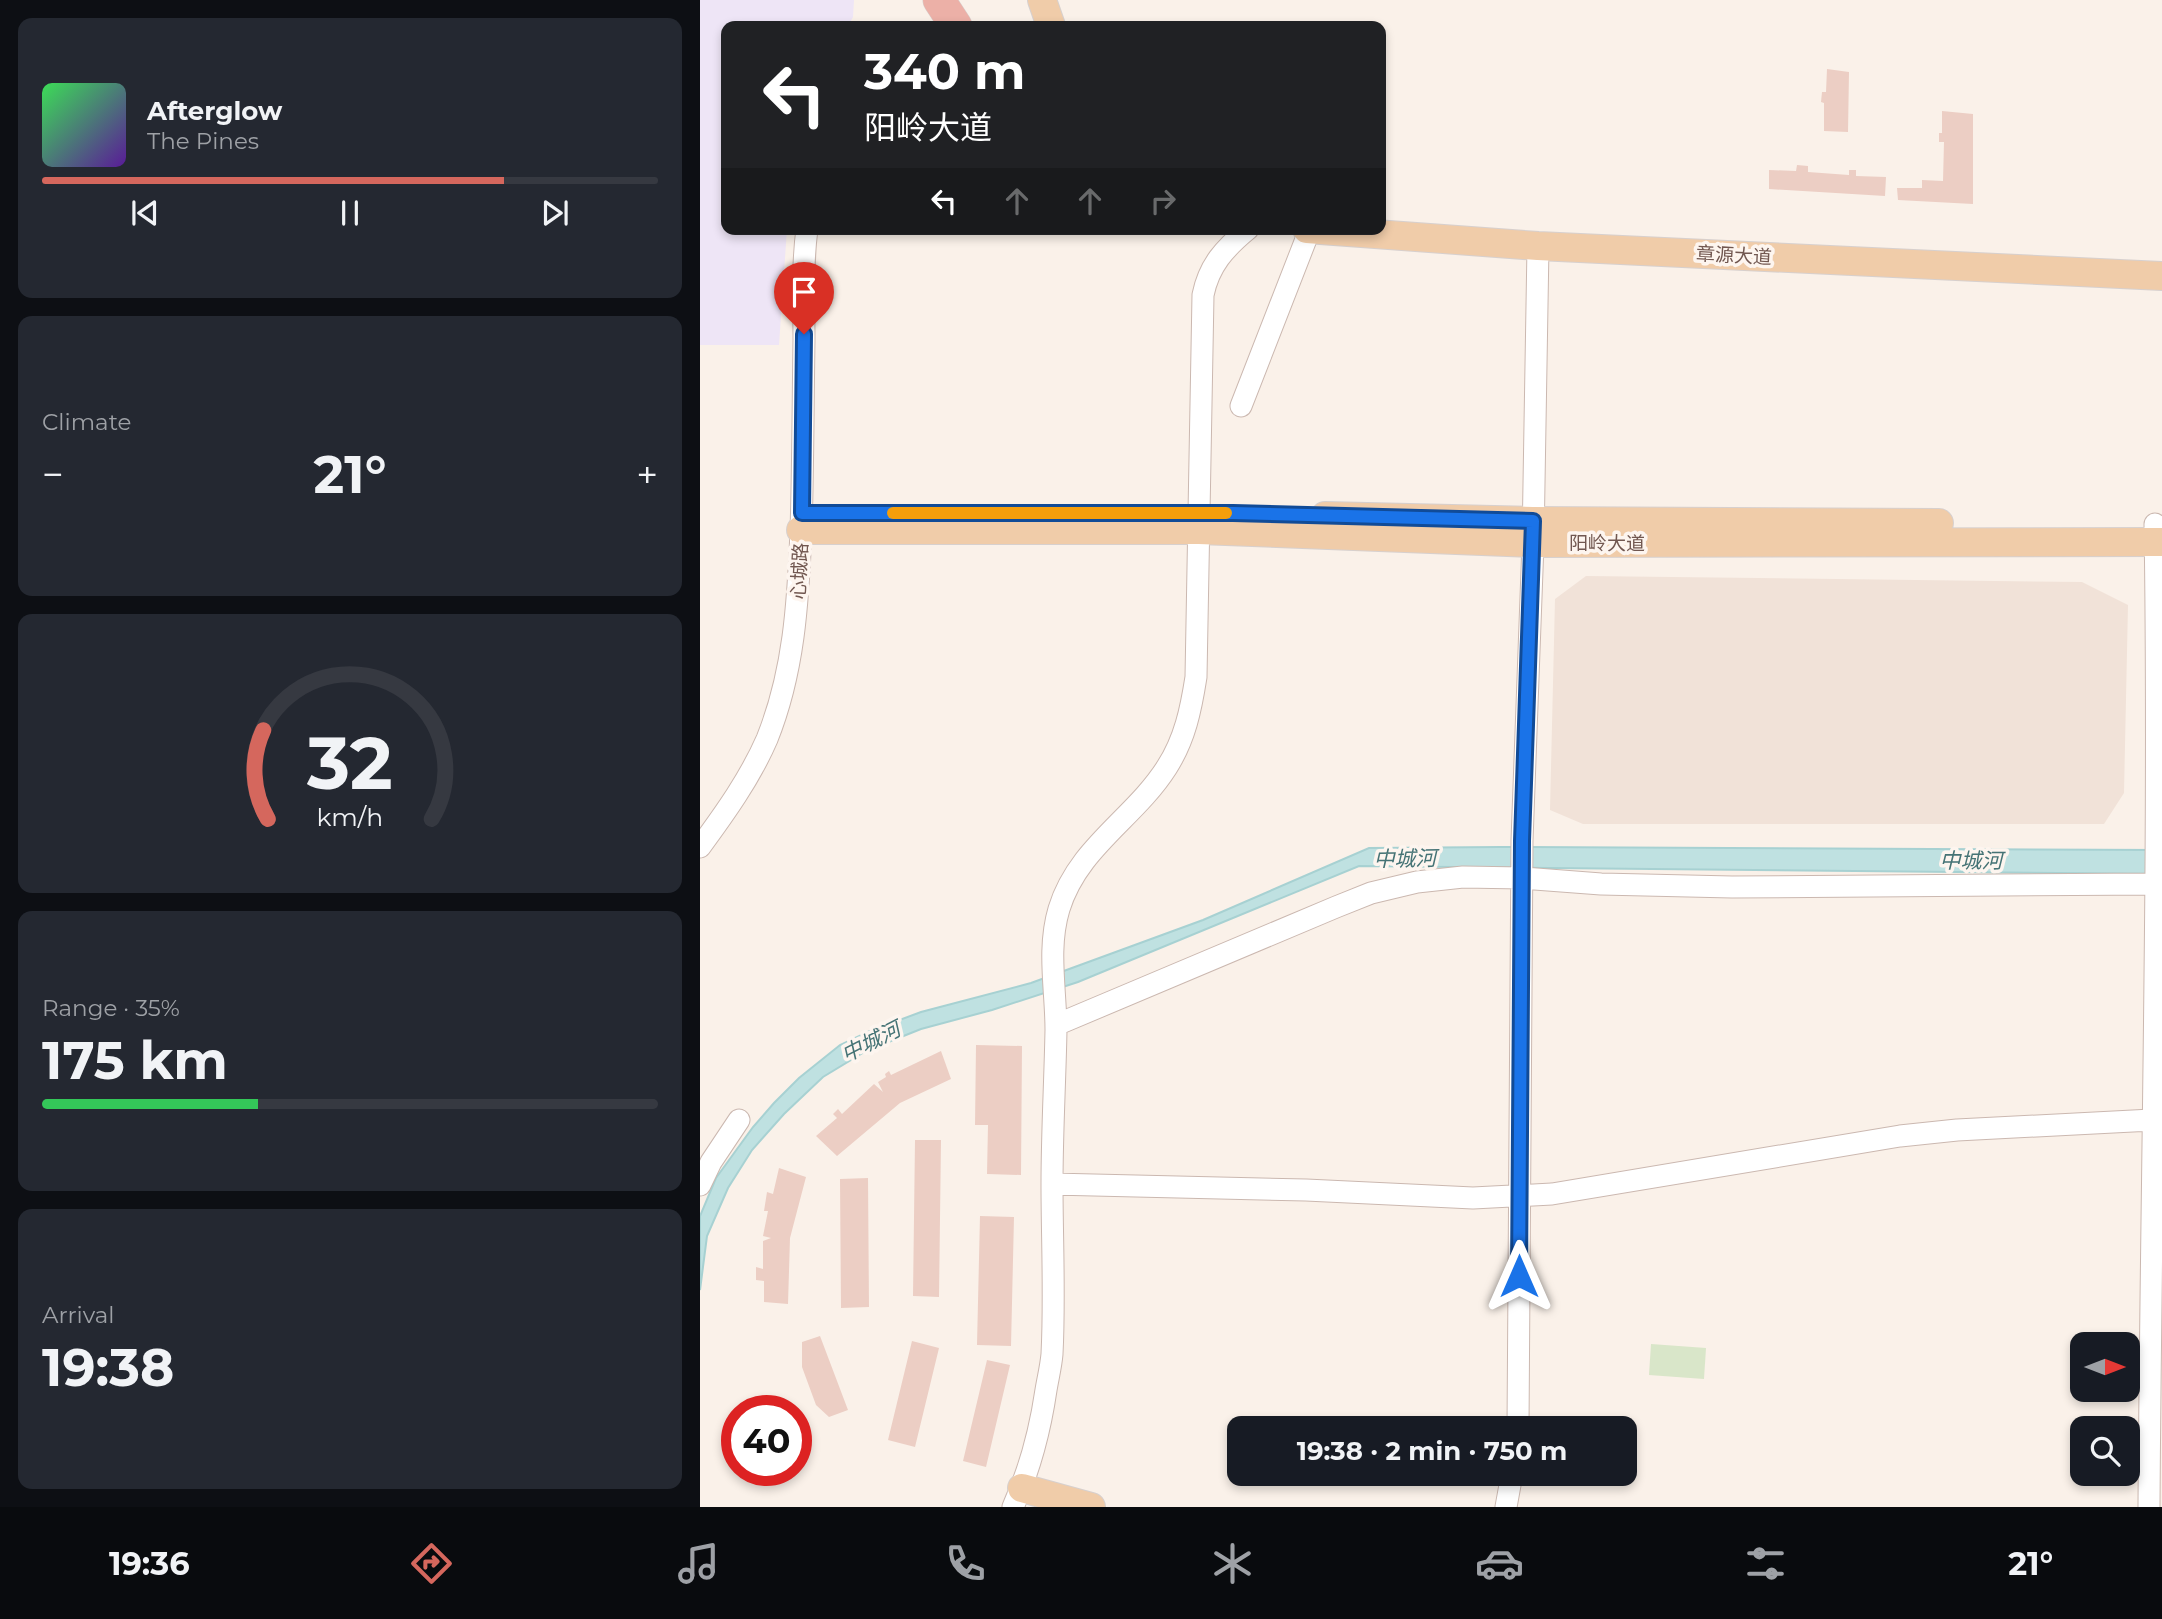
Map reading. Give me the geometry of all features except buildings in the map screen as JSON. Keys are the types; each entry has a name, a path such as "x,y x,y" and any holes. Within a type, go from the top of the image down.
{"highway":[{"path":"939,0 953,21"},
{"path":"958,0 971,21"}],"main road":[{"path":"1042,0 1049,21"},
{"name":"章源大道","path":"1386,217 2162,257"},
{"name":"章源大道","path":"1381,235 1538,246 2162,276"},
{"name":"阳岭大道","path":"801,521 1199,522 1533,532 2159,533"},
{"path":"1018,1497 1091,1507"}],"street":[{"name":"心城路","path":"700,846 728,808 766,740 779,706 794,640 799,595 807,235"},
{"path":"1018,1497 1036,1446 1052,1356 1056,1025 1052,967 1057,919 1070,883 1084,859 1167,768 1180,743 1190,711 1196,677 1203,295 1206,280 1215,262 1228,245 1240,235"},
{"path":"1241,405 1307,235"},
{"path":"1518,1416 1522,841 1533,532 1538,246"},
{"path":"2148,1507 2155,884 2159,831 2159,533"},
{"path":"1056,1025 1371,893 1417,881 1463,877 1522,878 1601,884 1732,887 2155,884"},
{"path":"700,1185 711,1162 739,1119"},
{"path":"1052,1184 1306,1190 1474,1198 1519,1197 1566,1192 1899,1136 1957,1130 2152,1120"},
{"path":"1506,1507 1510,1486"}],"shaded area":[{"path":"700,0 854,0 851,21 721,21 721,235 787,235 779,345 700,345"},
{"path":"1586,576 2082,582 2128,605 2124,793 2104,824 1583,824 1550,810 1555,599"}],"green space":[{"path":"1651,1344 1706,1348 1704,1379 1649,1375"}],"water":[{"name":"中城河","path":"1369,848 2162,850 2162,874 1359,866 1078,982 992,1010 921,1029 866,1051 823,1077 784,1114 752,1150 728,1188 707,1236 700,1290 700,1216 716,1178 774,1103 799,1078 840,1045 921,1012 1031,983 1203,920"}],"slow traffic":[{"path":"893,513 1226,513"}],"route":[{"path":"804,334 802,513 1233,513 1533,521 1522,841 1519,1276"}]}
